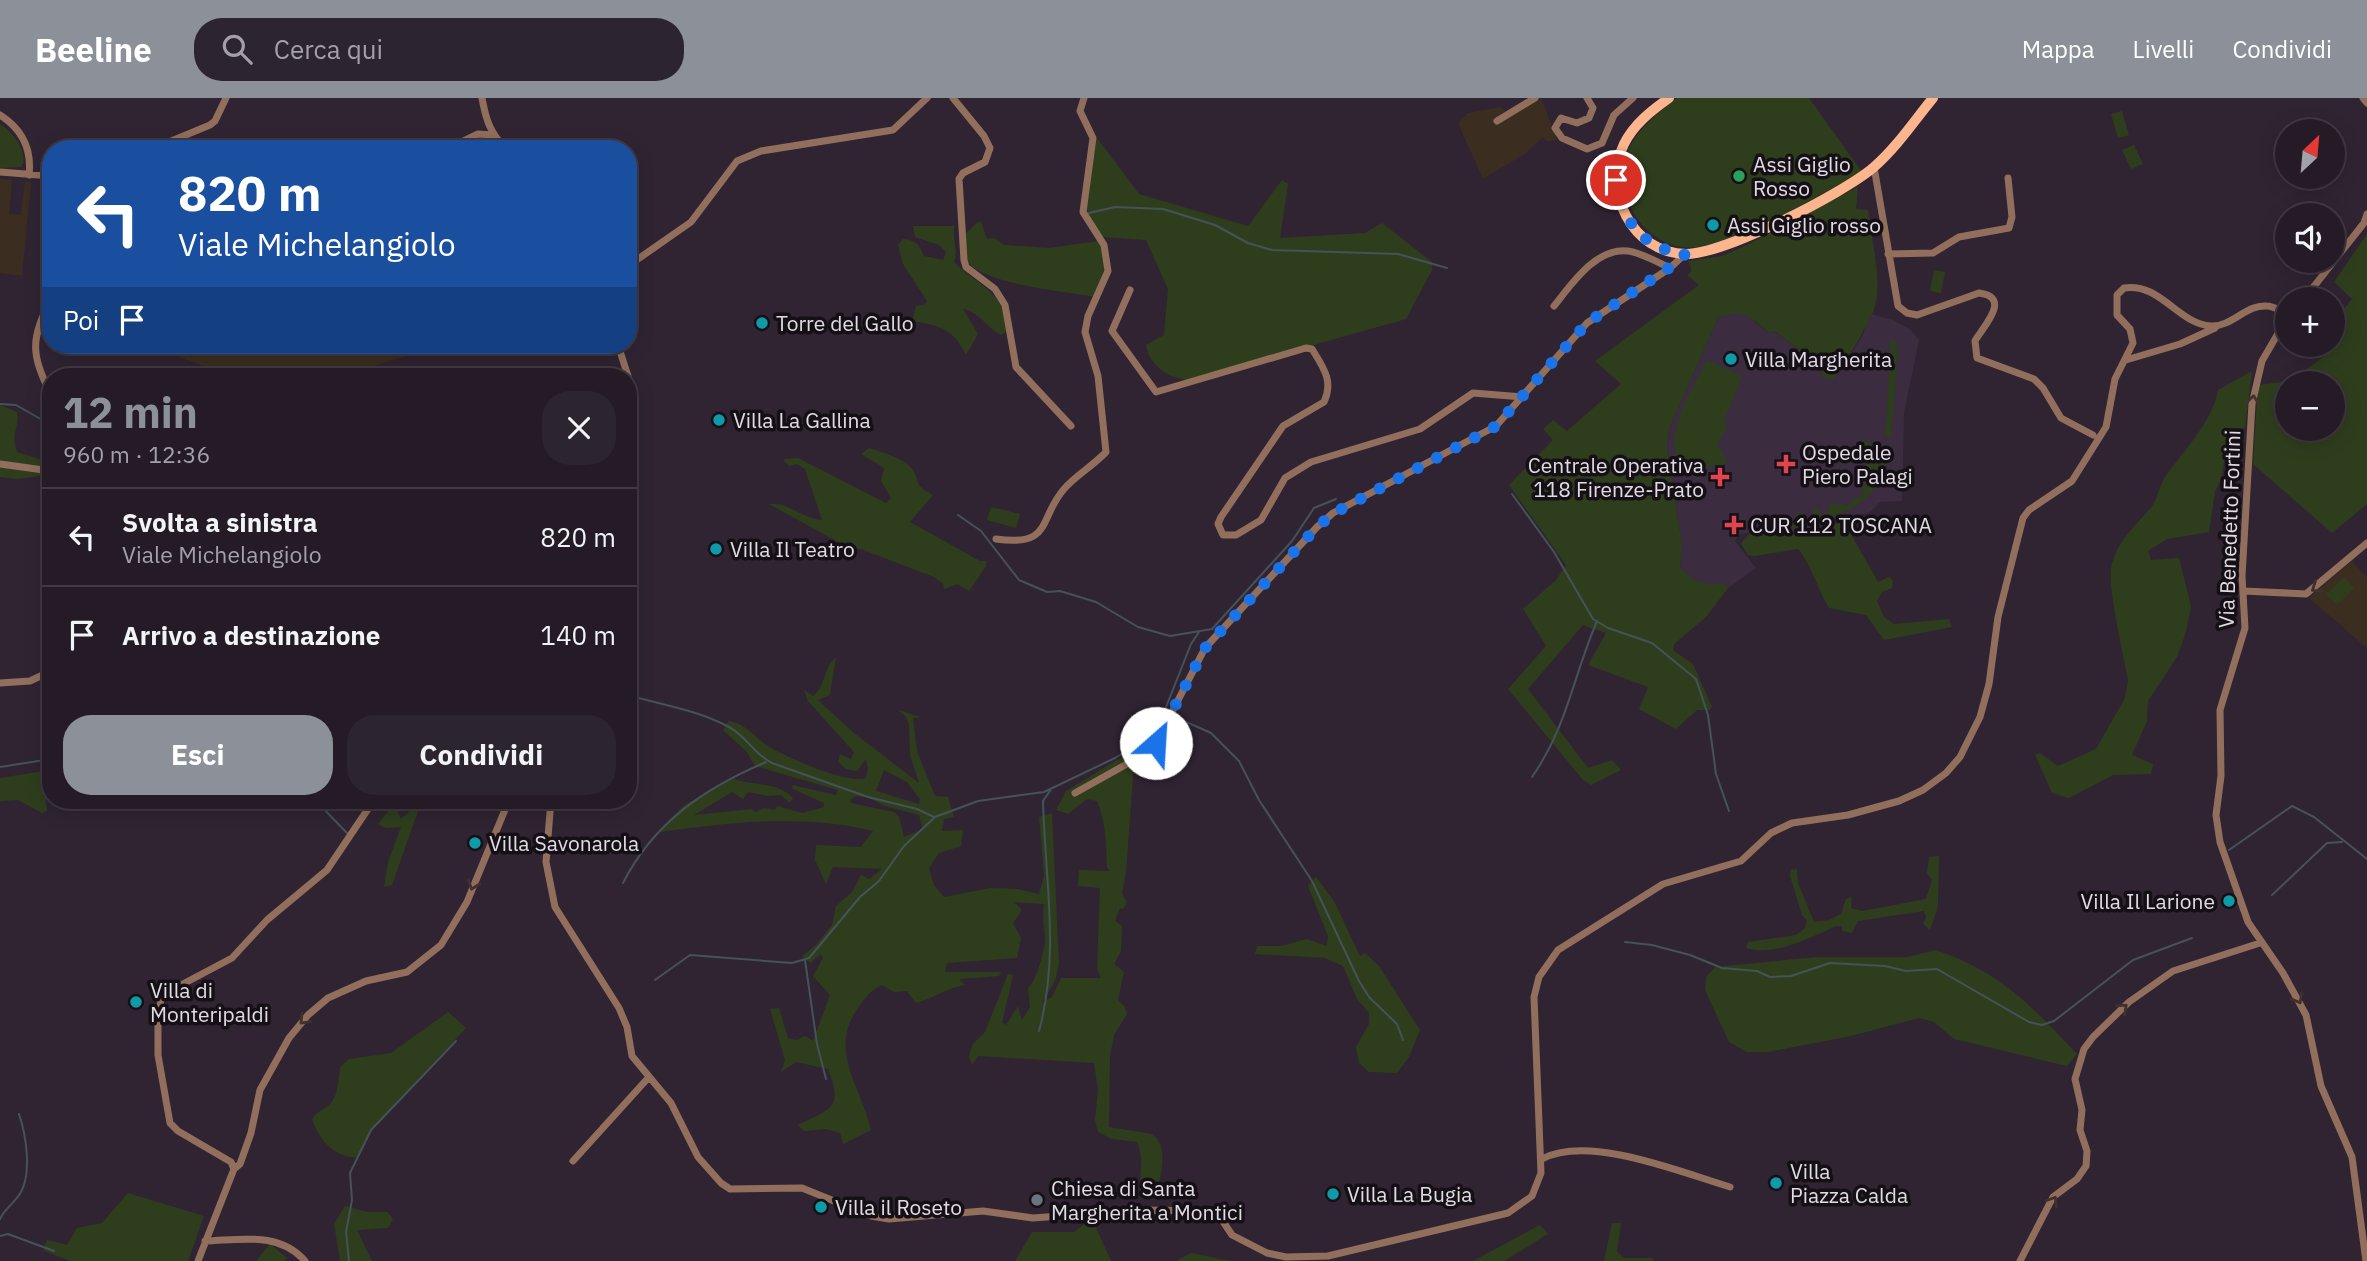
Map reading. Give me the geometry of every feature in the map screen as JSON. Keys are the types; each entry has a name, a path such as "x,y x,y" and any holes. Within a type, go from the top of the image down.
{"main road":[{"path":"1668,98 1642,119 1625,142 1618,160 1616,180 1624,212 1636,231 1660,247 1685,254 1733,243 1846,186 1874,167 1933,98"}],"street":[{"path":"174,140 215,121 226,98"},
{"path":"482,98 486,121 498,140"},
{"path":"637,260 691,222 737,161 761,151 893,130 927,98"},
{"path":"953,98 984,136 990,148 985,162 963,173 959,179 966,267 995,289 1005,305 1016,367 1071,426"},
{"path":"996,539 1016,540 1037,535 1044,529 1062,491 1106,452 1098,376 1085,332 1088,316 1108,271 1104,245 1083,212 1093,138 1080,111 1084,98"},
{"path":"1497,121 1535,98"},
{"path":"1587,98 1593,108 1589,118 1577,123 1561,118 1555,128 1562,138 1587,149 1602,143 1614,115 1633,98"},
{"path":"2363,98 2367,103"},
{"path":"0,115 13,124 23,138 29,152 29,175"},
{"path":"466,140 478,134 493,135"},
{"path":"1874,167 1895,300 1907,313 1923,314 1979,293 1989,296 1995,311 1975,341 1977,358 2034,379 2043,388 2061,418 2093,435"},
{"path":"0,172 42,176"},
{"path":"1888,254 1933,253 1959,237 2009,228 2012,217 2008,178"},
{"path":"2313,287 2364,223 2367,214"},
{"path":"1554,306 1590,265 1617,252 1632,252 1671,268"},
{"path":"1075,793 1143,755 1156,743 1200,654 1317,527 1334,513 1482,435 1501,422 1587,323 1671,268 1685,254"},
{"path":"550,809 546,862 555,907 619,1008 627,1027 632,1056 683,1122 708,1171 730,1189 802,1188 871,1216 889,1219 983,1211 1033,1218 1138,1210 1212,1211 1218,1214 1232,1234 1258,1249 1286,1257 1328,1256 1508,1213 1532,1196 1538,1185 1542,1159 1534,997 1539,976 1549,961 1574,938 1663,884 1741,860 1771,833 1783,826 1849,815 1899,801 1923,790 1946,773 1965,750 1980,717 1989,684 1998,617 2022,518 2029,510 2072,481 2106,427 2115,379 2126,360 2133,337 2117,314 2117,296 2124,288 2145,288 2198,323 2222,325"},
{"path":"1130,290 1111,328 1156,392 1306,348 1312,349 1326,371 1329,385 1324,402 1283,426 1221,517 1219,524 1223,535 1236,535 1261,520 1285,478 1311,462 1420,429 1473,393 1523,397"},
{"path":"2126,360 2180,344 2259,307 2268,306 2275,309"},
{"path":"42,318 33,338 37,365 42,376"},
{"name":"Via Benedetto Fortini","path":"2275,336 2256,377 2248,433 2245,628 2220,710 2221,776 2216,816 2220,842 2248,922 2283,974 2306,1015 2321,1086 2352,1157 2366,1261"},
{"path":"0,464 42,470"},
{"path":"2244,590 2308,594 2367,543"},
{"path":"0,683 30,681 42,675"},
{"path":"234,1169 231,1162 178,1131 170,1123 158,1055 161,999 170,988 232,958 267,920 327,870 368,809"},
{"path":"198,1261 234,1169 240,1164 251,1133 260,1090 297,1027 328,998 366,981 407,972 441,945 467,902 505,809"},
{"path":"2020,1261 2053,1197 2077,1179 2086,1166 2087,1151 2080,1130 2082,1110 2074,1079 2084,1049 2093,1037 2129,1002 2173,971 2260,943"},
{"path":"573,1161 649,1077"},
{"path":"1542,1159 1570,1151 1635,1157 1730,1187"},
{"path":"205,1241 268,1239 284,1242 305,1261"}],"shaded area":[{"path":"1541,98 1557,140 1546,141 1543,137 1526,153 1483,179 1458,123 1468,113 1501,107 1511,116"},
{"path":"0,179 12,180 9,214 21,215 25,181 31,183 22,276 0,273"},
{"name":"Ospedale Piero Palagi","path":"1731,312 1746,314 1769,333 1773,331 1819,364 1822,376 1850,355 1863,335 1870,314 1893,320 1910,329 1919,340 1904,413 1902,501 1880,502 1870,512 1778,536 1765,529 1738,535 1735,541 1756,568 1728,588 1722,583 1707,586 1690,578 1680,567 1682,546 1667,448 1669,429 1718,318"},
{"path":"171,354 412,354 368,368 209,368"},
{"path":"2352,561 2367,578 2367,648 2309,598"}],"green space":[{"name":"Assi Giglio Rosso","path":"1676,98 1809,98 1862,172 1780,216 1734,237 1697,247 1679,247 1663,241 1649,232 1629,204 1624,188 1623,170 1627,153 1636,137"},
{"path":"2122,111 2129,135 2118,138 2111,114"},
{"path":"0,124 10,132 21,148 22,167 0,168"},
{"path":"1097,138 1139,194 1248,226 1282,180 1288,184 1280,238 1365,233 1382,223 1432,262 1432,270 1406,319 1189,380 1175,377 1156,365 1146,345 1164,335 1168,289 1146,240 1102,237 1085,211"},
{"path":"2134,145 2143,164 2131,169 2122,150"},
{"path":"1858,187 1856,209 1868,210 1874,248 1876,302 1865,329 1833,380 1822,376 1819,364 1774,331 1769,333 1757,322 1740,314 1726,315 1718,318 1669,429 1667,448 1682,546 1680,567 1699,582 1722,583 1728,588 1706,617 1674,644 1673,650 1693,664 1712,707 1710,710 1697,710 1676,729 1639,709 1648,687 1588,665 1606,633 1583,625 1528,689 1588,768 1612,760 1621,770 1591,785 1583,780 1508,689 1546,646 1523,609 1556,580 1566,565 1509,485 1553,440 1543,429 1553,420 1567,431 1621,384 1595,361 1699,285 1687,275 1692,271 1688,261 1722,256 1741,248"},
{"path":"981,222 987,239 994,238 1004,245 1049,248 1098,241 1105,261 1096,297 1007,281 976,269 967,258 965,234"},
{"path":"913,226 955,226 954,262 997,299 1006,319 1006,332 1001,335 963,309 978,334 966,355 956,339 945,330 912,321 916,306 924,305 927,301 903,264 898,245 903,239 911,240 919,246 924,256 943,260 946,252 939,245 915,237"},
{"path":"2367,234 2367,504 2332,533 2253,464 2258,385 2275,383 2275,441 2345,441 2345,371 2304,371 2323,357 2345,357 2345,307 2352,299 2345,292 2345,287 2339,287 2334,282 2340,273 2345,273 2345,266"},
{"path":"1934,270 1945,272 1941,293 1930,291"},
{"path":"1891,339 1895,340 1898,350 1891,438 1885,437"},
{"path":"1707,360 1742,376 1723,423 1728,425 1717,446 1722,450 1727,464 1683,470 1677,457 1676,429 1686,400"},
{"path":"2252,371 2245,428 2236,430 2226,451 2221,479 2215,491 2209,532 2167,539 2148,551 2151,560 2179,558 2191,606 2177,657 2148,701 2147,721 2132,755 2153,764 2151,774 2113,775 2069,798 2052,793 2035,755 2040,753 2058,766 2096,749 2125,698 2128,681 2111,579 2117,550 2152,506 2165,477 2210,414 2218,390"},
{"path":"0,405 17,412 14,439 17,452 42,460 42,467 24,467 42,472 42,476 16,479 0,477"},
{"path":"1863,439 1873,446 1892,446 1886,468 1867,498 1838,514 1782,530 1782,516 1787,515 1790,522 1797,520 1796,514 1802,511 1805,519 1813,517 1814,508 1818,507 1820,515 1828,513 1829,504 1849,505 1853,499 1862,496 1866,462 1862,461"},
{"path":"869,448 904,462 912,469 920,486 933,495 910,522 980,561 986,561 986,566 969,591 957,584 944,589 943,583 934,577 861,549 849,548 769,504 783,506 822,520 805,469 797,464 789,466 783,459 798,458 886,503 891,498 881,481 884,468 861,454"},
{"path":"991,507 1020,514 1016,528 987,520"},
{"path":"1844,522 1878,582 1889,577 1893,581 1892,588 1882,592 1877,601 1884,617 1894,624 1949,619 1952,627 1884,640 1866,615 1829,608 1798,549 1755,556 1748,555 1741,544 1745,538 1758,531 1779,537"},
{"path":"2344,577 2354,588 2337,605 2326,594"},
{"path":"836,657 830,695 818,700 854,733 919,783 910,755 909,725 906,717 898,710 921,717 913,718 917,751 935,796 948,797 954,817 944,819 942,831 963,830 961,846 939,853 929,868 934,885 944,897 991,888 1017,889 1039,894 1044,876 1039,817 1052,813 1059,964 1055,981 1042,1003 1052,997 1061,978 1101,978 1097,969 1100,888 1078,886 1079,870 1110,871 1107,867 1104,825 1097,801 1087,799 1068,814 1056,810 1066,791 1132,751 1134,763 1122,894 1127,902 1123,909 1120,908 1115,921 1122,926 1121,951 1114,964 1124,972 1118,1000 1125,1007 1127,1014 1114,1035 1110,1056 1109,1127 1152,1134 1157,1139 1162,1152 1158,1190 1140,1190 1141,1160 1137,1142 1112,1139 1098,1132 1095,1120 1098,1090 1094,1063 978,1056 972,1065 969,1056 973,1044 985,1032 1008,974 1013,975 1002,1023 1006,1025 1018,1006 1022,1020 1030,1007 1028,988 1037,972 1045,942 1044,904 1014,902 1022,910 1013,923 1021,938 1017,958 947,963 945,972 1001,972 999,976 959,979 965,985 916,1003 907,991 894,992 882,985 864,999 849,1026 846,1041 850,1070 871,1130 843,1144 840,1133 826,1129 804,1131 798,1125 831,1106 835,1092 833,1082 828,1069 796,1062 781,1072 785,1060 770,1009 779,1008 788,1038 797,1040 805,1036 813,1041 830,995 813,976 823,958 821,954 810,963 802,956 816,945 832,925 836,906 852,892 861,875 869,879 882,869 833,867 826,884 815,860 816,845 861,847 873,831 819,823 766,821 659,832 683,806 732,778 780,789 793,798 790,803 781,795 767,796 748,792 743,799 732,792 694,815 751,809 756,812 764,808 775,810 777,806 802,813 824,807 824,803 793,789 792,785 836,795 838,790 755,766 747,752 723,730 729,721 740,724 765,744 800,762 845,777 866,778 866,759 857,771 846,769 838,762 840,754 851,759 854,752 808,701 804,690 813,696 817,692","holes":["884,770 907,782 920,799 919,804 876,791","855,796 867,797 885,806 919,815 923,829 904,837 899,817 894,812 851,803 850,800"]},
{"path":"42,771 42,809 47,811 42,813 18,800 0,801 0,778"},
{"path":"390,809 396,809 401,819 412,809 419,809 392,885 384,887 388,862 401,827 386,828 378,824"},
{"path":"1939,856 1938,906 1930,930 1923,924 1926,917 1924,911 1858,921 1852,933 1842,931 1842,926 1836,926 1780,948 1746,948 1748,942 1796,935 1805,928 1807,920 1802,915 1790,876 1791,870 1797,869 1798,883 1814,922 1829,920 1841,914 1846,899 1852,897 1851,908 1862,911 1926,899 1932,880 1927,873 1929,857"},
{"path":"1316,877 1334,901 1360,956 1365,953 1379,966 1420,1030 1409,1057 1397,1073 1369,1072 1359,1063 1356,1047 1369,1024 1369,1013 1357,999 1343,966 1325,958 1255,954 1257,946 1282,946 1306,939 1327,946 1328,936 1308,886"},
{"path":"1936,950 1979,969 2014,992 2077,1054 2067,1066 1954,1039 1934,1022 1919,1018 1851,1036 1768,1052 1747,1052 1729,1042 1705,990 1706,977 1715,967 1817,957 1907,957"},
{"path":"448,1012 466,1028 371,1130 357,1158 341,1154 328,1146 312,1119 335,1097 340,1067 349,1059 391,1053"},
{"path":"128,1193 204,1216 188,1261 70,1261 43,1250 47,1240 67,1245 77,1228 102,1223"},
{"path":"345,1206 367,1212 387,1212 393,1219 388,1228 357,1230 372,1261 340,1261 334,1224"},
{"path":"1093,1221 1111,1261 1015,1261 1032,1232 1074,1232 1087,1222"},
{"path":"1612,1223 1621,1223 1617,1251 1623,1258 1653,1258 1653,1261 1604,1261"},
{"path":"1540,1225 1548,1234 1504,1261 1473,1261"},
{"path":"270,1244 287,1258 285,1261 256,1261"},
{"path":"1191,1253 1230,1261 1176,1261"}],"waterway":[{"path":"1089,213 1115,207 1163,209 1215,225 1248,243 1272,250 1398,254 1447,268"},
{"path":"0,404 16,405 42,420"},
{"path":"1512,494 1554,552 1593,619 1608,628 1652,643 1696,679 1708,715 1716,774 1729,811"},
{"path":"958,515 981,531 1019,580 1047,592 1060,591 1096,602 1138,627 1170,636 1212,629 1292,541 1314,508 1336,499"},
{"path":"1532,777 1562,720 1597,621"},
{"path":"655,980 690,955 792,963 809,958 860,897 879,881 904,846 935,817 978,801 1044,792 1115,758 1143,741 1164,712 1191,644 1199,632"},
{"path":"637,697 717,721 735,731 772,763 868,797 917,809 934,817"},
{"path":"1173,716 1211,733 1239,761 1259,800 1312,881 1359,981 1369,997 1397,1024 1403,1040"},
{"path":"0,767 42,760"},
{"path":"623,883 650,842 683,809 722,783 766,762"},
{"path":"1039,1031 1049,974 1050,945 1043,801 1052,788"},
{"path":"2229,850 2292,806 2314,817 2367,859"},
{"path":"324,809 347,833"},
{"path":"2272,895 2327,843 2342,842"},
{"path":"1625,942 1652,945 1690,955 1722,968 1757,971 1770,977 1791,976 1830,963 1885,966 1906,971 1937,969 2029,1022 2042,1025 2054,1021 2133,960 2192,938"},
{"path":"805,960 817,1044 826,1079"},
{"path":"349,1261 346,1232 352,1200 350,1173 371,1130 456,1041"},
{"path":"0,1219 21,1192 26,1174 26,1142 19,1114"},
{"path":"0,1236 8,1234 54,1251"}],"place":[{"name":"Assi Giglio Rosso","path":"1739,176"},
{"name":"Assi Giglio rosso","path":"1713,225"},
{"name":"Torre del Gallo","path":"762,323"},
{"name":"Villa Margherita","path":"1731,359"},
{"name":"Villa La Gallina","path":"719,420"},
{"name":"Ospedale Piero Palagi","path":"1786,464"},
{"name":"Centrale Operativa 118 Firenze-Prato","path":"1720,477"},
{"name":"CUR 112 TOSCANA","path":"1734,525"},
{"name":"Villa Il Teatro","path":"716,549"},
{"name":"Villa Savonarola","path":"475,843"},
{"name":"Villa Il Larione","path":"2229,901"},
{"name":"Villa di Monteripaldi","path":"136,1002"},
{"name":"Villa Piazza Calda","path":"1776,1183"},
{"name":"Villa La Bugia","path":"1333,1194"},
{"name":"Chiesa di Santa Margherita a Montici","path":"1037,1200"},
{"name":"Villa il Roseto","path":"821,1207"}],"route":[{"path":"1156,743 1196,659 1317,527 1334,513 1496,426 1587,323 1671,268 1685,254 1666,250 1640,236 1628,221 1619,201 1616,180"}]}
